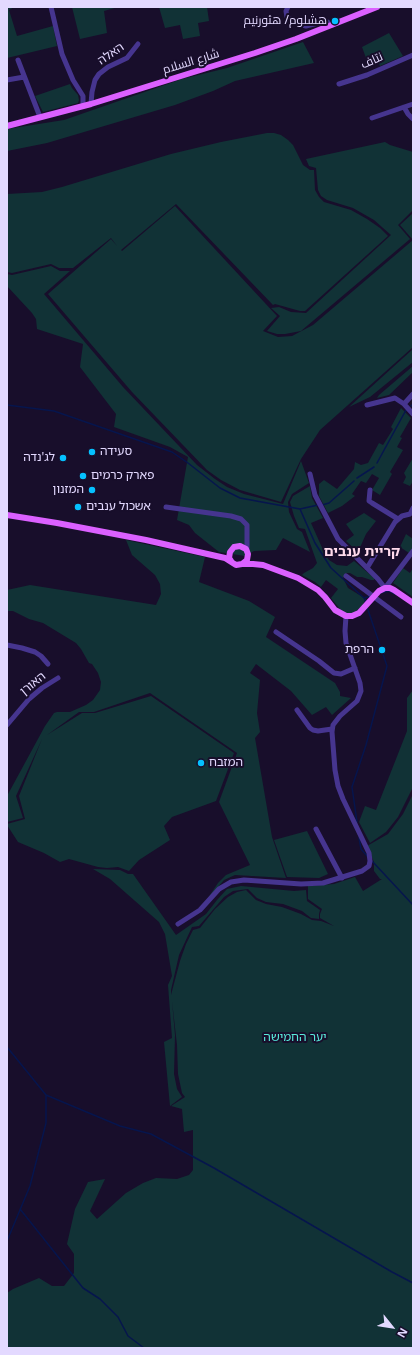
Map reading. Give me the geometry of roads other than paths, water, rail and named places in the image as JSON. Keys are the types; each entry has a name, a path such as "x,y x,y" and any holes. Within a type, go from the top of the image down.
{"main road":[{"name":"شارع السلام","path":"7,126 91,104 255,53 332,26 378,7"},
{"path":"7,515 57,522 146,540 225,558 236,565 253,564 263,566 286,573 308,584 326,597 339,613 346,616 352,616 358,613 385,588 394,590 413,603"},
{"path":"206,554 219,553 234,548 243,547 255,561 263,566"},
{"path":"231,561 229,555 234,548"},
{"path":"242,564 247,560 248,553"}],"street":[{"path":"51,7 62,54 73,80 83,96 83,106"},
{"path":"288,7 286,11 287,17 302,25 306,26 326,21 332,26"},
{"name":"האלה","path":"91,104 95,80 99,74 108,67 127,58 138,44"},
{"name":"نتاف","path":"339,84 367,75 413,55"},
{"path":"18,60 40,117"},
{"path":"7,80 24,77"},
{"path":"372,118 413,104"},
{"path":"404,107 413,119"},
{"path":"404,404 413,394"},
{"path":"367,405 395,398 404,404 413,414"},
{"path":"310,474 315,495 338,539 385,588 413,550"},
{"path":"370,490 369,499 372,503 398,519"},
{"path":"166,507 237,517 247,525 248,553"},
{"path":"367,568 398,519 402,516 410,514 413,508"},
{"path":"234,548 247,535"},
{"path":"346,576 401,617"},
{"path":"178,924 200,910 219,889 231,882 244,880 312,884 329,882 342,878 365,870 369,866 370,858 368,850 344,802 339,789 335,770 332,729 337,719 355,704 360,696 361,686 346,638 346,616"},
{"path":"276,632 319,661 334,674 341,674 355,668"},
{"path":"7,645 35,652 48,664"},
{"name":"האורן","path":"7,725 33,696 58,678"},
{"path":"297,710 312,730 318,731 332,729"},
{"path":"316,829 342,878"}],"waterway":[{"path":"7,405 54,411 172,452 220,488 240,498 300,509 318,505"},
{"path":"377,463 406,410"},
{"path":"357,478 374,467"},
{"path":"322,505 329,503 354,481"},
{"path":"300,509 315,543 331,568 364,598 371,596"},
{"path":"380,593 389,591 395,594"},
{"path":"364,598 366,603"},
{"path":"357,822 352,787 366,745 387,666 367,607"},
{"path":"359,838 361,849 368,857"},
{"path":"372,861 413,905"},
{"path":"7,1047 46,1095 46,1123 30,1186 7,1241"},
{"path":"46,1095 120,1126 151,1134 214,1168 413,1283"},
{"path":"20,1209 83,1288 100,1299 118,1317 128,1336 144,1348"}],"place":[{"name":"هشلوم/ هئورنيم","path":"335,21"},
{"name":"סעידה","path":"92,452"},
{"name":"לג'נדה","path":"63,458"},
{"name":"פארק כרמים","path":"83,476"},
{"name":"המזנון","path":"92,490"},
{"name":"אשכול ענבים","path":"78,507"},
{"name":"הרפת","path":"382,650"},
{"name":"המזבח","path":"201,763"}],"district":[{"name":"קריית ענבים","path":"362,552"}],"park label":[{"name":"יער החמישה","path":"295,1038"}]}
